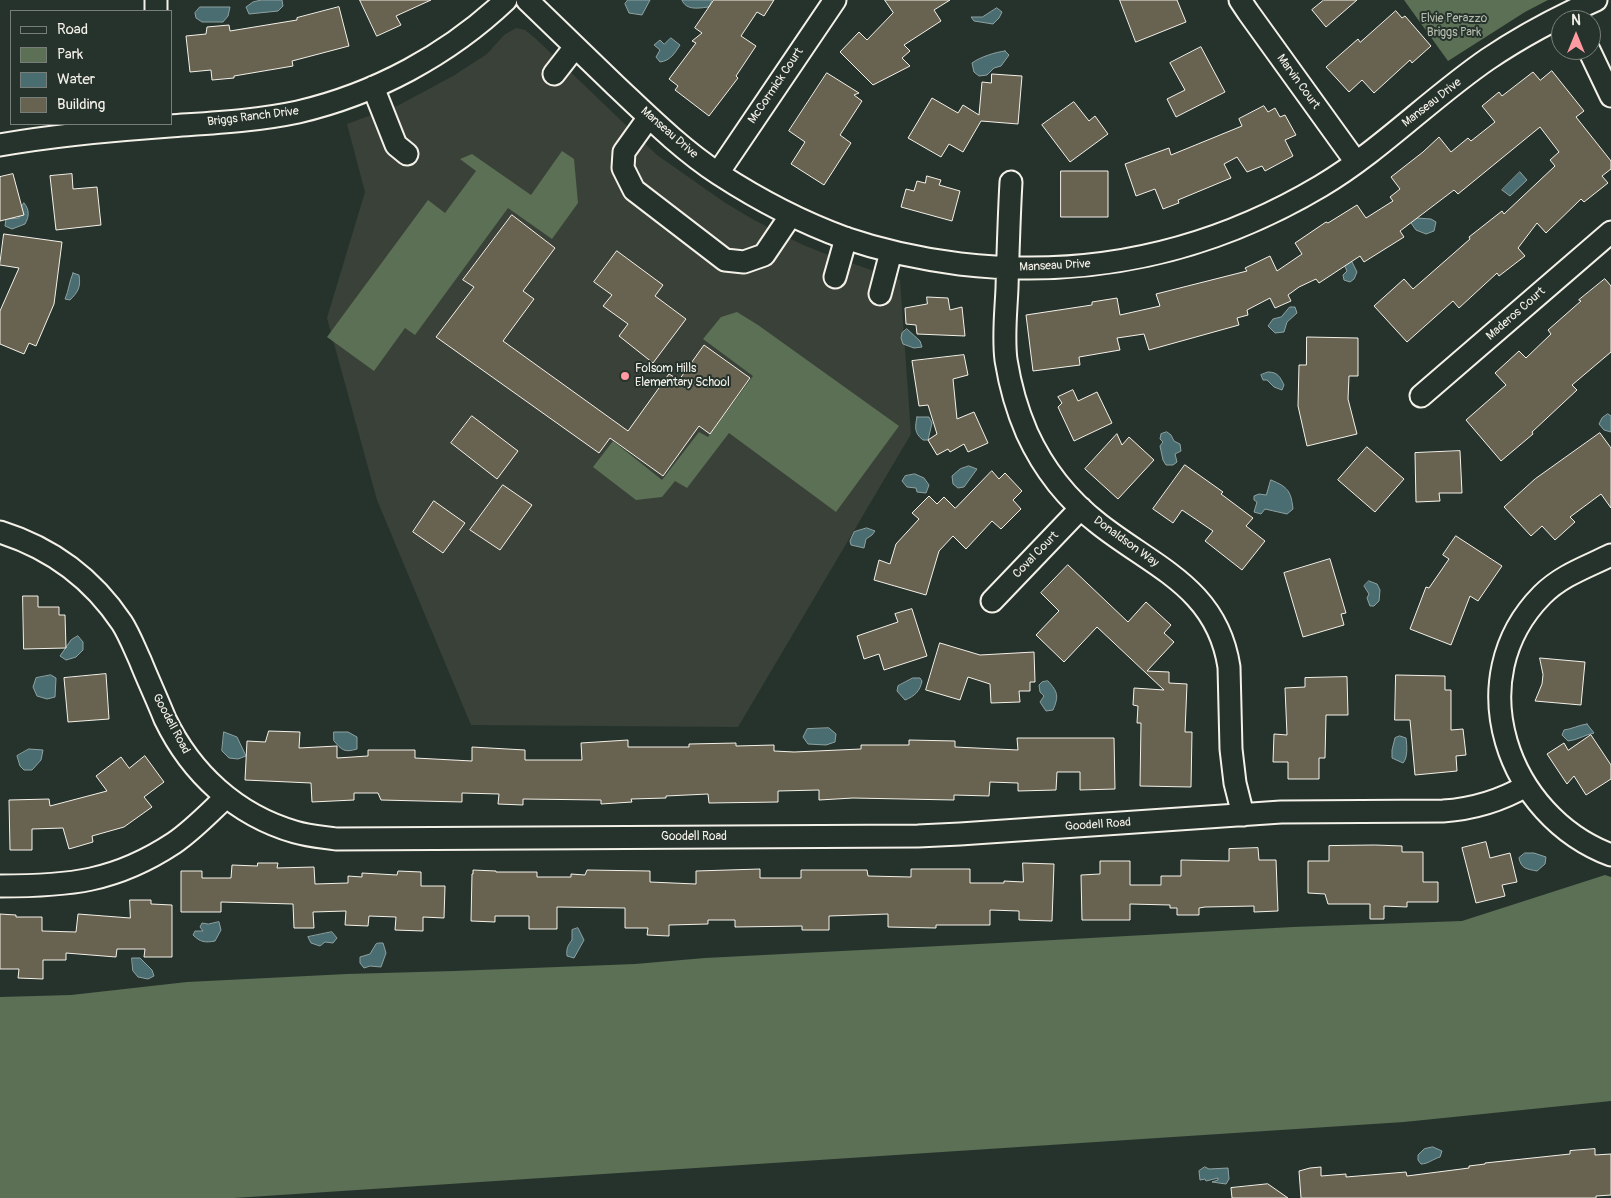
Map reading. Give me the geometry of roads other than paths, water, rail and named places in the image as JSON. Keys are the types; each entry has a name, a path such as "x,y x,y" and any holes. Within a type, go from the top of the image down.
{"street":[{"name":"Briggs Ranch Drive","path":"172,125 253,119 298,112 342,99 373,87 424,62 475,28 506,0"},
{"name":"Manseau Drive","path":"527,0 686,150 718,173 767,203 846,238 891,252 931,260 1007,268 1086,266 1124,261 1181,248 1236,229 1272,213 1322,185 1356,162 1486,60 1551,21"},
{"name":"McCormick Court","path":"718,173 835,0"},
{"name":"Marvin Court","path":"1240,0 1356,162"},
{"name":"Manseau Drive","path":"1573,10 1596,0"},
{"path":"554,74 576,47"},
{"path":"1594,60 1611,96"},
{"path":"373,87 396,145 406,154"},
{"path":"649,117 624,152 623,168 634,190 725,260 744,262 764,255 791,215"},
{"name":"Briggs Ranch Drive","path":"0,145 62,135 166,125"},
{"name":"Donaldson Way","path":"1010,182 1005,321 1006,359 1014,397 1027,434 1046,468 1081,508 1099,524 1177,580 1198,598 1219,630 1229,667 1231,749 1235,783 1243,815"},
{"name":"Maderos Court","path":"1421,396 1611,232"},
{"path":"834,277 846,238"},
{"path":"880,294 891,252"},
{"name":"Coval Court","path":"992,601 1081,508"},
{"name":"Goodell Road","path":"0,532 38,547 63,561 85,579 105,600 129,636 179,745 195,768 214,787 244,810 269,823 294,832 336,839 918,836 1281,812 1461,810 1495,801 1526,786"},
{"path":"1611,556 1580,568 1567,576 1543,594 1533,605 1516,630 1510,644 1499,688 1501,719 1510,754 1526,786 1544,810 1557,823 1587,844 1611,855"},
{"path":"0,886 72,884 120,871 143,861 175,842 226,797"}],"water":[{"path":"282,0 283,6 278,11 249,14 246,7 253,2"},
{"path":"628,0 650,0 642,15 629,13 625,4"},
{"path":"682,0 712,0 709,7 697,8 686,6"},
{"path":"200,7 230,7 228,16 223,22 202,22 196,18 195,13"},
{"path":"997,8 1002,12 993,24 974,21 971,17 982,17"},
{"path":"671,38 680,45 674,54 660,62 656,57 660,50 654,45 660,40 664,44"},
{"path":"1005,51 1009,55 1001,66 994,68 987,75 979,76 974,72 972,63 988,55"},
{"path":"1520,172 1527,180 1510,196 1502,190"},
{"path":"24,203 28,213 25,224 12,229 5,226 6,219 19,218"},
{"path":"1417,218 1431,219 1436,222 1434,231 1426,234 1416,230 1411,223"},
{"path":"1348,254 1357,272 1354,279 1350,282 1344,280 1343,275 1347,271 1341,258"},
{"path":"73,273 79,275 80,283 70,300 65,299 71,280"},
{"path":"1290,307 1295,307 1297,313 1287,322 1284,332 1275,333 1268,326 1273,319 1281,317"},
{"path":"907,329 920,341 922,347 914,348 903,344 902,333"},
{"path":"1268,372 1280,377 1284,385 1282,390 1274,387 1267,380 1263,380 1261,375"},
{"path":"1608,414 1611,416 1611,432 1604,430 1599,424 1602,418"},
{"path":"917,417 929,417 932,423 928,440 923,440 917,432"},
{"path":"1167,432 1174,441 1180,444 1181,451 1175,454 1177,462 1173,465 1166,465 1160,446 1163,442 1160,439 1161,434"},
{"path":"969,466 977,469 964,487 958,488 953,484 952,476 960,469"},
{"path":"915,474 924,478 929,485 926,493 917,492 916,488 907,487 902,481 905,476"},
{"path":"1271,480 1288,490 1290,494 1293,509 1287,514 1265,509 1261,514 1254,512 1257,502 1254,500 1254,496 1259,494 1266,495"},
{"path":"867,528 875,531 866,539 864,548 851,545 850,541 854,532"},
{"path":"1369,581 1377,584 1380,590 1379,601 1374,606 1370,606 1367,598 1369,594 1364,586"},
{"path":"78,636 83,642 83,650 76,657 66,660 60,656 71,640"},
{"path":"51,675 56,678 55,697 47,699 37,696 33,687 36,678"},
{"path":"913,678 920,678 922,681 920,688 912,697 905,700 897,691 898,686"},
{"path":"1048,681 1056,691 1057,698 1053,710 1046,711 1040,702 1044,696 1040,692 1039,685 1042,682"},
{"path":"1587,724 1594,733 1568,741 1562,735 1564,730"},
{"path":"829,728 836,734 835,742 826,745 808,744 803,737 807,729"},
{"path":"224,732 237,737 246,756 238,759 229,758 222,751"},
{"path":"334,732 348,732 357,737 357,749 346,751 341,749 334,741"},
{"path":"1400,736 1406,738 1407,748 1403,763 1392,758 1395,738"},
{"path":"29,749 43,750 41,760 32,770 24,770 20,766 17,756"},
{"path":"1525,853 1534,853 1546,857 1545,864 1537,871 1525,868 1519,858"},
{"path":"219,922 221,930 215,941 203,941 193,935 195,931 203,931 200,927 202,923"},
{"path":"578,928 584,940 574,958 567,956 567,951 568,945 572,940 572,930"},
{"path":"332,932 337,938 333,943 325,942 320,946 311,943 308,937"},
{"path":"383,943 386,953 381,967 370,966 364,968 360,963 360,957 370,954 376,944"},
{"path":"132,958 140,958 152,970 154,976 148,979 138,977 133,971"},
{"path":"1433,1147 1442,1151 1440,1157 1421,1164 1418,1160 1418,1155 1424,1149"},
{"path":"1205,1167 1209,1169 1228,1168 1229,1179 1226,1184 1212,1182 1218,1180 1218,1178 1206,1181 1205,1179 1200,1180 1199,1171"}],"place":[{"name":"Folsom Hills Elementary School","path":"625,376"}],"park label":[{"name":"Elvie Perazzo Briggs Park","path":"1454,26"}]}
